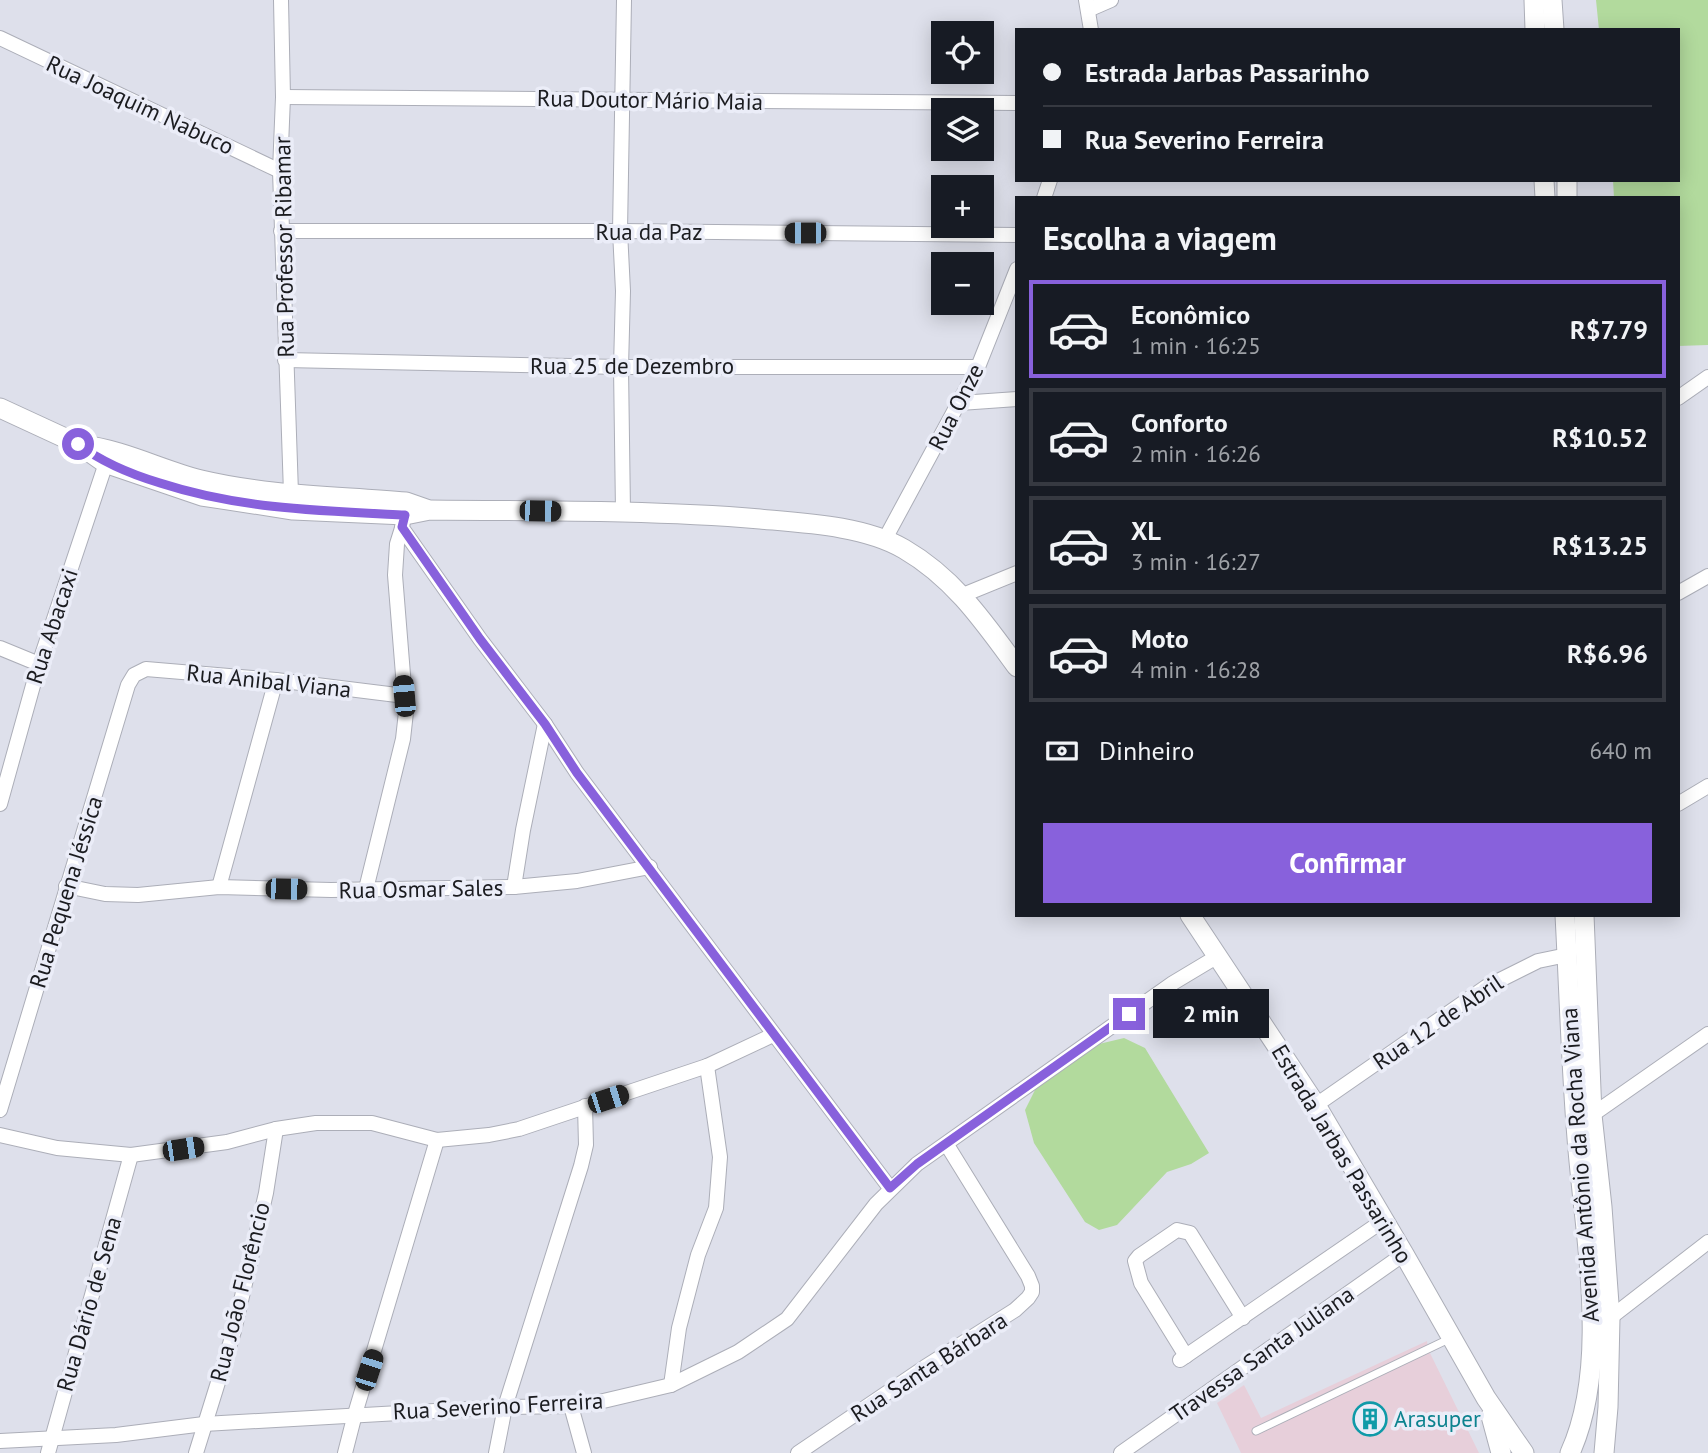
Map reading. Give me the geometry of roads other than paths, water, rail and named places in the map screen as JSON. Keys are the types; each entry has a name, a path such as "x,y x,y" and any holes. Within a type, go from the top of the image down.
{"street":[{"name":"Rua Professor Ribamar","path":"281,0 281,231 291,493"},
{"path":"623,512 623,290 620,231 624,0"},
{"path":"1091,28 1087,5 1111,0"},
{"path":"1534,0 1535,28"},
{"path":"1552,0 1555,28"},
{"name":"Rua Joaquim Nabuco","path":"0,38 280,171"},
{"name":"Rua Doutor Mário Maia","path":"283,97 1015,103"},
{"name":"Rua da Paz","path":"281,231 1015,235"},
{"name":"Rua Onze","path":"885,539 978,367 1015,274"},
{"name":"Rua 25 de Dezembro","path":"285,360 621,368 978,367"},
{"path":"1680,397 1708,377"},
{"path":"960,403 1015,399"},
{"path":"0,408 202,496 245,504 293,510 404,515 430,510 712,515 820,525 885,539 931,567 963,595 1015,664"},
{"path":"108,456 200,480 248,489 291,493 404,515 480,639 545,724 577,773 890,1188"},
{"name":"Rua Abacaxi","path":"0,804 39,664 108,456"},
{"path":"366,889 403,739 406,712 395,568 404,515"},
{"path":"963,595 1015,574"},
{"path":"1680,592 1708,576"},
{"path":"0,648 39,664"},
{"name":"Rua Anibal Viana","path":"134,675 146,669 276,680 404,696"},
{"name":"Rua Pequena Jéssica","path":"0,1110 66,886 128,685 134,675"},
{"path":"219,887 276,680"},
{"path":"514,887 545,724"},
{"path":"1680,803 1708,786"},
{"name":"Rua Osmar Sales","path":"66,886 105,894 138,895 219,887 514,887 577,881 650,867"},
{"name":"Estrada Jarbas Passarinho","path":"1191,917 1316,1105 1486,1398 1524,1453"},
{"name":"Avenida Antônio da Rocha Viana","path":"1565,917 1577,1140 1591,1275 1587,1404 1570,1453"},
{"name":"Avenida Antônio da Rocha Viana","path":"1584,917 1592,1115 1610,1318 1604,1453"},
{"name":"Rua 12 de Abril","path":"1316,1105 1486,987 1538,961 1567,955"},
{"name":"Rua Severino Ferreira","path":"0,1441 50,1446 116,1434 204,1424 355,1414 570,1406 671,1385 738,1352 787,1319 890,1188 917,1164 1172,983 1218,956"},
{"path":"1592,1115 1708,1034"},
{"path":"0,1135 57,1148 131,1155 227,1142 276,1129 316,1123 372,1123 438,1140 489,1135 519,1129 707,1066 773,1035"},
{"path":"671,1385 685,1304 698,1255 716,1208 720,1157 707,1066"},
{"path":"496,1453 505,1407 581,1166 586,1145 585,1107"},
{"name":"Rua João Florêncio","path":"196,1453 238,1318 266,1193 276,1129"},
{"path":"345,1453 438,1140"},
{"name":"Rua Santa Bárbara","path":"798,1453 1015,1310 1032,1292 1030,1281 947,1145"},
{"name":"Rua Dário de Sena","path":"50,1446 131,1155"},
{"path":"1244,1318 1190,1233 1177,1230 1135,1261 1141,1283 1182,1359 1244,1318 1384,1220"},
{"path":"1610,1318 1708,1242"},
{"name":"Travessa Santa Juliana","path":"1121,1453 1404,1254"},
{"name":"Estrada Jarbas Passarinho","path":"1486,1398 1502,1453"},
{"path":"570,1406 584,1453"}],"lane":[{"path":"1256,1431 1451,1338"}],"place":[{"name":"Arasuper","path":"1370,1419"}]}
